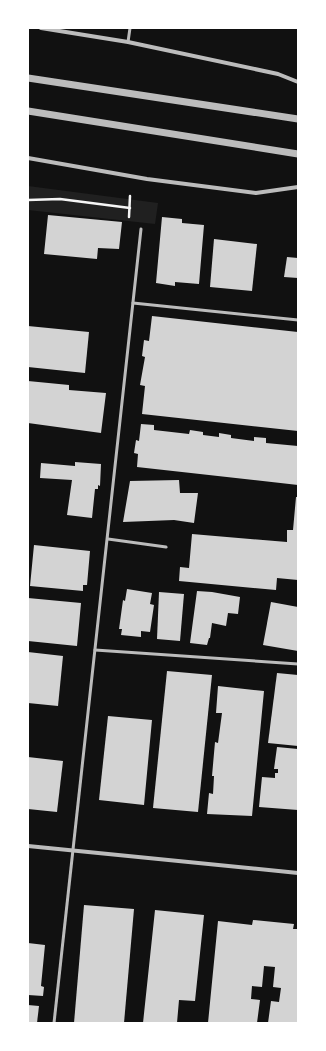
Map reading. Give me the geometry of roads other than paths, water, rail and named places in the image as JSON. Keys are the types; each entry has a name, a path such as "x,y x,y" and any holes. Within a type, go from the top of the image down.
{"street":[{"path":"41,28 128,42 278,74 298,82"},
{"path":"28,78 298,119"},
{"path":"28,111 298,154"},
{"path":"28,158 147,179 256,193 298,187"},
{"path":"28,846 298,873"}],"lane":[{"path":"128,42 130,28"},
{"path":"54,1023 141,229"},
{"path":"133,303 298,320"},
{"path":"108,538 166,547"},
{"path":"95,650 298,664"}]}
